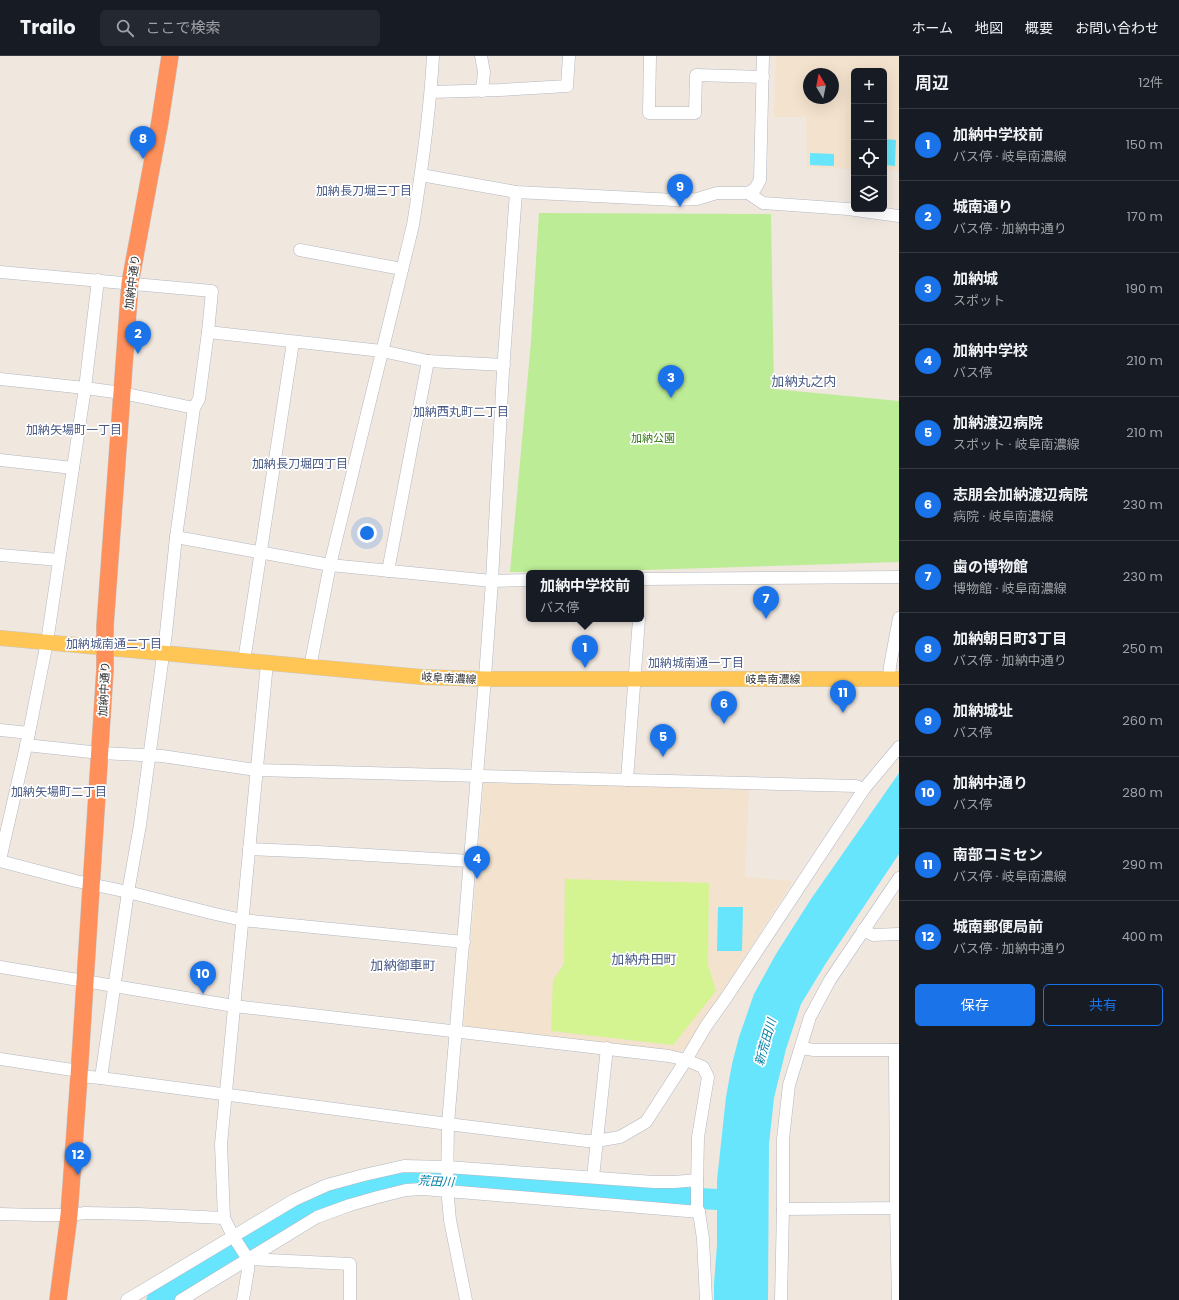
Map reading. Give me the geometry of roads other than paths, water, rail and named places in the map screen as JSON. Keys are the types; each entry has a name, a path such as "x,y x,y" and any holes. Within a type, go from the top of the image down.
{"highway":[{"name":"加納中通り","path":"58,1300 69,1215 79,1074 105,669 105,626 130,283 160,121 170,56"}],"main road":[{"name":"岐阜南濃線","path":"0,638 310,667 422,676 485,679 894,679"}],"street":[{"path":"310,667 330,565 413,225 421,175 431,92 433,56"},
{"path":"481,56 484,72 482,91"},
{"path":"431,92 482,91 567,86 569,56"},
{"path":"650,56 649,113 695,113 696,75 763,77"},
{"path":"421,175 516,192 675,200 697,199 717,193 748,193 755,189 760,180 763,56"},
{"path":"466,1300 450,1220 447,1170 448,1124 478,776 492,581 504,365 516,192"},
{"path":"748,193 763,203 899,216"},
{"path":"300,250 402,269"},
{"path":"0,272 212,291 199,399 194,408 176,537 163,653 140,825 128,892 101,1078"},
{"path":"98,280 85,388 47,642 28,739 0,858 92,884 242,920 464,942"},
{"path":"208,332 293,342 382,350 428,361 504,365"},
{"path":"244,661 293,342"},
{"path":"388,570 428,361"},
{"path":"0,379 122,393 194,408"},
{"path":"0,460 73,468"},
{"path":"176,537 330,565 492,581 526,580"},
{"path":"0,555 59,560"},
{"path":"644,583 899,577"},
{"path":"894,679 890,666 899,618"},
{"path":"627,780 639,622"},
{"path":"243,1300 248,1270 247,1258 234,1238 224,1218 221,1144 266,663"},
{"path":"0,730 28,739 100,753 162,756 256,770 856,786 864,789"},
{"path":"0,1059 101,1078 448,1124 596,1141 620,1137 646,1122 706,1026 864,789 899,748"},
{"path":"249,849 470,860"},
{"path":"782,1300 783,1139 789,1085 810,1017 830,980 899,878"},
{"path":"863,930 873,935 899,934"},
{"path":"0,967 234,1006 669,1056 686,1060 703,1067 708,1077 698,1136 697,1180 698,1208 703,1239 706,1300"},
{"path":"593,1177 608,1048"},
{"path":"800,1048 814,1050 897,1050 898,1300"},
{"path":"127,1300 234,1238 294,1200 327,1185 404,1166 447,1170 593,1177 660,1182 697,1180"},
{"path":"181,1300 247,1258 317,1217 350,1205 406,1190 423,1188 448,1189 699,1212"},
{"path":"783,1209 898,1208"},
{"path":"0,1214 69,1215 100,1213 224,1218"},
{"path":"247,1258 350,1264 350,1300"}],"water":[{"path":"887,139 896,140 895,166 887,165"},
{"path":"810,153 834,154 834,166 810,165"},
{"name":"新荒田川","path":"899,773 899,854 826,963 801,1004 786,1049 774,1098 769,1144 768,1300 714,1300 717,1245 717,1180 726,1097 739,1037 754,994 776,954 811,899"},
{"path":"718,907 743,907 742,951 717,951"}],"waterway":[{"name":"荒田川","path":"157,1300 286,1222 325,1202 365,1188 400,1180 429,1179 534,1189 743,1201"}],"place":[{"name":"加納朝日町3丁目","path":"143,159"},
{"name":"加納城址","path":"680,207"},
{"name":"城南通り","path":"138,354"},
{"name":"加納城","path":"671,398"},
{"name":"歯の博物館","path":"766,619"},
{"name":"加納中学校前","path":"585,668"},
{"name":"南部コミセン","path":"843,713"},
{"name":"志朋会加納渡辺病院","path":"724,724"},
{"name":"加納渡辺病院","path":"663,757"},
{"name":"加納中学校","path":"477,879"},
{"name":"加納中通り","path":"203,994"},
{"name":"城南郵便局前","path":"78,1175"}],"district":[{"name":"加納長刀堀三丁目","path":"364,190"},
{"name":"加納丸之内","path":"804,381"},
{"name":"加納西丸町二丁目","path":"461,411"},
{"name":"加納矢場町一丁目","path":"74,429"},
{"name":"加納長刀堀四丁目","path":"300,463"},
{"name":"加納城南通二丁目","path":"114,643"},
{"name":"加納城南通一丁目","path":"696,662"},
{"name":"加納矢場町二丁目","path":"59,791"},
{"name":"加納舟田町","path":"644,959"},
{"name":"加納御車町","path":"403,965"}],"park label":[{"name":"加納公園","path":"653,438"}]}
